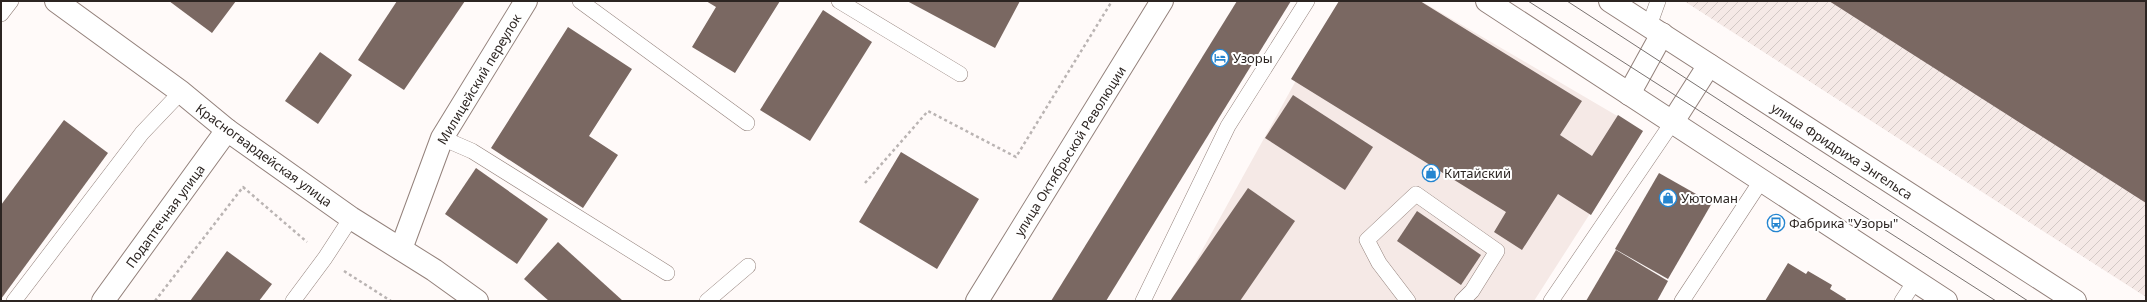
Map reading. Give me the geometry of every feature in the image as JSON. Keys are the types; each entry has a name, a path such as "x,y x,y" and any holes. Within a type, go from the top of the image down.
{"street":[{"name":"Красногвардейская улица","path":"56,1 180,92 227,130 351,218 434,270 477,301"},
{"name":"Милицейский переулок","path":"401,249 442,138 526,1"},
{"name":"улица Октябрьской Революции","path":"977,301 1162,1"},
{"path":"1487,1 1946,301"},
{"name":"улица Фридриха Энгельса","path":"1610,1 2075,301"},
{"path":"1629,94 1655,30"},
{"path":"1672,123 1709,65"},
{"name":"Подаптечная улица","path":"103,301 227,130"}],"lane":[{"path":"1,14 11,1"},
{"path":"580,1 747,124"},
{"path":"839,1 960,74"},
{"path":"1143,301 1228,126 1307,1"},
{"path":"1655,30 1658,1"},
{"path":"14,301 142,133 180,92"},
{"path":"1552,301 1672,123"},
{"path":"442,138 472,151 667,273"},
{"path":"1682,301 1762,181"},
{"path":"1408,301 1379,263 1367,240 1416,194 1497,250 1472,291 1462,301"},
{"path":"293,301 325,258 351,218"},
{"path":"707,301 748,266"},
{"path":"1902,301 1915,281"}],"path":[{"path":"865,183 928,111 1016,157 1112,1"},
{"path":"154,301 244,186 310,245"},
{"path":"341,274 343,270 390,301"}],"shaded area":[{"name":"Китайский","path":"1340,1 1421,1 1643,131 1534,301 1174,301"},
{"path":"1684,1 2146,1 2146,297"}],"building":[{"path":"169,1 236,1 212,33"},
{"path":"397,1 465,1 404,90 358,60"},
{"path":"706,1 780,1 735,73 692,47 716,7"},
{"path":"907,1 1020,1 995,48"},
{"path":"1237,1 1291,1 1106,301 1051,301"},
{"path":"1339,1 1420,1 1582,101 1560,135 1592,156 1618,115 1643,131 1591,215 1558,194 1522,250 1494,232 1506,212 1291,79"},
{"path":"1829,1 2146,1 2146,203"},
{"path":"823,10 872,42 810,141 760,110"},
{"path":"568,27 632,69 589,136 618,155 583,208 491,148"},
{"path":"320,52 352,75 318,124 285,101"},
{"path":"1293,95 1373,147 1345,190 1265,138"},
{"path":"64,120 108,153 1,299 1,205"},
{"path":"901,152 979,199 937,269 859,222"},
{"path":"476,168 548,219 517,264 445,214"},
{"path":"1659,173 1712,203 1668,279 1615,249"},
{"path":"1248,188 1295,221 1240,301 1170,301"},
{"path":"1417,211 1481,255 1461,285 1397,241"},
{"path":"558,242 623,301 549,301 524,279"},
{"path":"1616,250 1668,281 1657,301 1586,301"},
{"path":"227,251 272,284 259,301 190,301"},
{"path":"1788,263 1806,274 1808,271 1832,285 1830,289 1846,299 1845,301 1765,301"}],"tram line":[{"path":"1528,1 1996,301"},
{"path":"1567,1 2028,301"}],"place":[{"name":"Узоры","path":"1220,58"},
{"name":"Китайский","path":"1431,173"},
{"name":"Уютоман","path":"1668,198"},
{"name":"Фабрика \"Узоры\"","path":"1776,223"}]}
